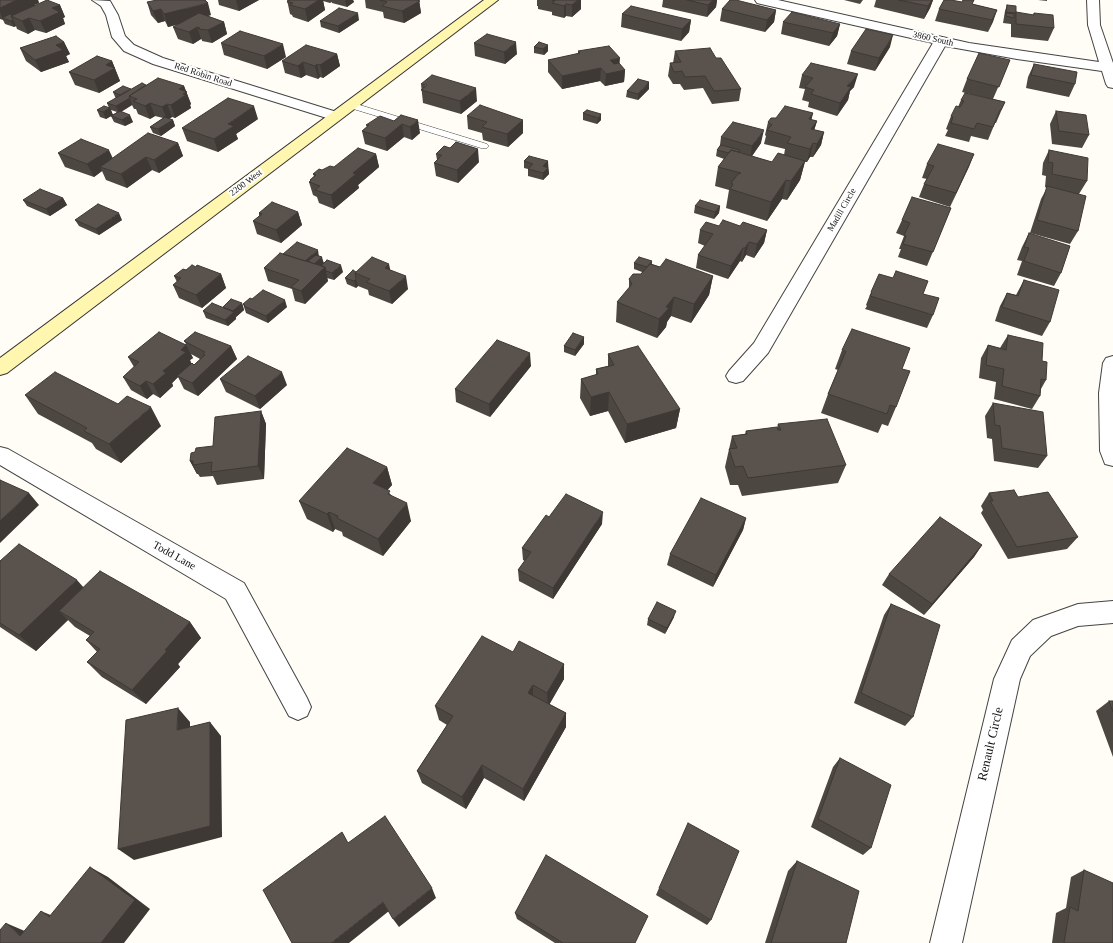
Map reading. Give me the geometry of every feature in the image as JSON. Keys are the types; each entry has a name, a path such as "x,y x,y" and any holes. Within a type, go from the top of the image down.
{"street":[{"name":"Red Robin Road","path":"98,0 106,4 112,15 119,37 129,48 158,61 335,116"},
{"name":"3860 South","path":"761,0 941,41 1017,55 1106,67"},
{"path":"1093,0 1094,25 1106,67 1113,84"},
{"name":"2200 West","path":"0,368 489,1"},
{"name":"Madill Circle","path":"736,376 761,348 941,41"},
{"path":"1113,363 1109,393 1111,451 1113,458"},
{"name":"Todd Lane","path":"0,455 235,591 298,707"},
{"name":"Renault Circle","path":"946,943 1007,679 1021,648 1042,628 1078,615 1113,612"}],"lane":[{"path":"350,105 484,146"}],"building":[{"path":"0,0 17,0 0,8"},
{"path":"47,0 60,5 52,8 60,12 40,21 29,18 22,21 11,16"},
{"path":"157,0 205,0 208,3 164,14 161,9 153,11 147,2"},
{"path":"290,0 319,0 305,9 290,5 293,3 287,2"},
{"path":"380,0 420,1 402,11 382,6 387,2"},
{"path":"552,0 578,0 572,5 566,4 564,6 552,3 555,1"},
{"path":"687,0 713,0 708,5"},
{"path":"730,0 736,0 776,10 767,20 722,9"},
{"path":"899,0 932,0 928,6"},
{"path":"944,0 962,2 963,0 974,0 972,4 997,10 992,20 939,9"},
{"path":"1007,5 1016,6 1016,13 1006,12"},
{"path":"631,6 691,20 682,29 622,14"},
{"path":"339,8 358,13 338,26 320,21"},
{"path":"792,12 840,24 833,33 783,22"},
{"path":"1016,12 1034,15 1034,13 1053,15 1054,28 1016,24"},
{"path":"199,13 224,22 208,30 198,29 200,28 197,27 189,32 173,27"},
{"path":"1006,13 1014,14 1014,18 1006,16"},
{"path":"10,14 13,15 11,16 13,20 11,21 2,18"},
{"path":"866,29 893,35 879,58 851,51"},
{"path":"240,31 283,44 264,56 221,43"},
{"path":"487,34 516,42 504,52 474,43"},
{"path":"56,36 64,42 56,45 63,50 35,60 20,48"},
{"path":"539,42 548,45 543,49 534,47"},
{"path":"306,45 337,54 320,65 317,64 315,66 303,62 298,66 282,61"},
{"path":"609,46 620,58 610,60 614,64 619,63 625,70 606,74 601,68 562,76 548,60 580,53 578,51"},
{"path":"710,48 716,58 721,58 741,89 714,91 705,76 685,77 682,71 674,72 670,63 681,62 675,51"},
{"path":"979,53 1010,60 999,87 967,79"},
{"path":"97,56 112,61 106,65 115,68 94,80 69,72"},
{"path":"811,63 858,74 847,86 851,87 840,103 811,94 814,90 805,87 813,78 802,75"},
{"path":"1034,64 1077,72 1075,84 1031,75"},
{"path":"432,75 476,88 460,101 421,90 427,85 421,84"},
{"path":"158,78 184,86 179,89 187,92 183,94 186,95 171,105 167,104 162,107 150,103 145,106 133,101 137,99 129,96"},
{"path":"638,79 649,82 638,94 627,91"},
{"path":"142,83 146,85 129,96 130,98 116,106 107,103"},
{"path":"123,86 131,89 120,95 113,92"},
{"path":"965,93 1005,102 993,127 977,123 974,129 951,123 953,117 951,116 956,106 960,107 964,101 961,100"},
{"path":"228,98 254,106 228,124 234,126 214,139 182,128"},
{"path":"480,105 523,120 507,134 482,127 487,122 467,116"},
{"path":"104,106 110,108 103,112 97,110"},
{"path":"785,106 813,113 809,119 817,121 811,129 824,132 817,144 813,143 810,149 787,143 791,137 767,130 772,125 768,122 771,118 776,118"},
{"path":"587,110 601,114 598,118 583,113"},
{"path":"120,111 130,115 122,120 111,116"},
{"path":"1056,111 1086,115 1089,135 1059,131"},
{"path":"401,115 418,120 410,127 402,124 385,138 362,131 369,125 366,125 380,116 394,121"},
{"path":"165,117 173,120 158,129 150,127"},
{"path":"733,122 764,130 752,146 721,137"},
{"path":"148,133 178,143 154,160 146,157 121,174 100,167"},
{"path":"81,139 109,150 87,164 58,153"},
{"path":"456,142 478,149 457,170 434,163 442,155 436,154 444,146 450,148"},
{"path":"938,144 974,154 956,193 924,184 934,166 927,164"},
{"path":"721,145 740,150 739,152 731,150 729,153 717,150"},
{"path":"358,148 376,154 353,173 356,174 331,195 315,190 320,186 309,182 316,175 313,174 319,169 322,170 330,166 334,167"},
{"path":"731,150 772,162 778,153 805,161 791,181 786,180 771,202 730,189 733,184 731,183 738,174 741,173 718,167"},
{"path":"1049,150 1088,158 1087,181 1052,174 1053,163 1048,162"},
{"path":"529,156 548,161 543,166 548,168 543,173 528,169 533,164 524,161"},
{"path":"1047,186 1086,196 1078,231 1037,220"},
{"path":"40,189 63,198 46,209 23,200"},
{"path":"912,197 951,208 933,252 903,244 906,236 904,235 910,223 902,220"},
{"path":"700,200 720,206 715,212 695,206"},
{"path":"272,202 298,212 276,230 253,221 262,214 259,213"},
{"path":"98,204 119,213 96,229 75,220"},
{"path":"723,220 740,226 743,222 767,230 757,244 749,242 745,248 743,248 731,266 698,255 713,234 700,230 706,222 719,226"},
{"path":"1029,233 1070,246 1061,273 1024,261 1029,248 1024,247"},
{"path":"297,242 318,250 305,261 283,254"},
{"path":"280,253 325,267 301,291 291,287 299,280 264,268"},
{"path":"316,255 322,257 314,264 308,261"},
{"path":"372,257 389,264 385,268 406,276 389,291 366,282 370,279 355,273"},
{"path":"639,257 652,261 647,267 634,263"},
{"path":"666,259 713,276 694,304 674,297 666,307 669,308 659,319 617,302 632,284 629,279 633,274 641,274 650,264 660,267"},
{"path":"327,260 341,265 332,273 326,271 325,267 321,266"},
{"path":"192,265 196,267 197,265 221,274 196,295 173,285 181,278 174,276 183,269 186,270"},
{"path":"353,270 356,272 356,279 354,281 345,278"},
{"path":"896,271 928,281 923,294 939,298 933,315 870,296 879,274 893,278"},
{"path":"1024,280 1059,290 1050,322 1002,307 1007,293 1018,296"},
{"path":"263,290 285,300 266,316 244,306 245,305 243,304"},
{"path":"231,299 242,303 233,311 223,307"},
{"path":"212,303 234,312 225,320 203,311"},
{"path":"852,329 910,348 902,369 910,371 896,407 890,405 887,414 828,394 846,351 842,350"},
{"path":"159,332 186,345 181,350 186,352 163,371 166,373 153,384 146,381 140,386 123,377 139,362 128,357"},
{"path":"195,332 231,346 192,383 177,376 192,363 194,365 205,355 203,354 205,352 184,341"},
{"path":"573,333 584,337 575,350 564,346"},
{"path":"1008,335 1043,343 1042,361 1047,362 1046,380 1041,379 1040,396 1002,386 1004,369 986,365 988,345 1006,350"},
{"path":"497,340 530,353 489,404 455,389"},
{"path":"638,346 680,409 627,424 609,392 591,397 581,379 598,374 596,369 614,365 608,354"},
{"path":"248,356 282,372 255,396 220,379"},
{"path":"55,372 118,404 127,396 151,407 109,444 84,431 87,428 25,395"},
{"path":"993,403 1043,412 1047,456 1002,448 1000,426 995,425"},
{"path":"261,411 258,466 211,472 212,462 193,465 193,461 190,461 191,453 195,452 196,448 213,446 215,417"},
{"path":"827,419 846,465 748,478 743,466 735,467 729,449 737,448 732,436 747,434 746,431 777,427 778,430 781,430 778,424"},
{"path":"347,448 387,467 373,483 390,491 388,494 407,503 378,539 337,518 338,516 329,512 327,514 299,501"},
{"path":"0,480 29,493 0,521"},
{"path":"1014,490 1018,497 1048,492 1078,537 1017,547 990,501 993,501 989,493"},
{"path":"566,494 603,512 553,588 518,570 531,552 522,548 546,515 549,517"},
{"path":"701,498 746,518 716,575 670,554"},
{"path":"940,517 982,545 932,604 889,574"},
{"path":"19,544 77,580 19,635 0,623 0,561"},
{"path":"100,571 190,622 165,650 167,651 132,690 87,662 100,649 86,640 94,632 59,611"},
{"path":"657,602 676,611 667,628 648,619"},
{"path":"891,604 940,625 913,717 861,693"},
{"path":"482,636 513,652 519,641 564,664 547,693 533,685 528,693 566,713 523,789 482,765 462,797 417,771 453,716 435,706"},
{"path":"1109,701 1113,701 1113,712"},
{"path":"178,708 177,730 210,722 210,826 118,849 126,720"},
{"path":"840,758 891,785 871,848 818,819"},
{"path":"385,816 432,888 393,919 383,902 331,943 292,943 263,890 342,832 348,843"},
{"path":"688,823 739,851 711,920 659,888"},
{"path":"546,855 648,916 635,943 563,943 515,913"},
{"path":"797,861 859,891 846,943 771,943"},
{"path":"90,867 135,900 101,943 0,943 0,930 6,923 20,936 41,911 49,917"},
{"path":"1084,870 1113,883 1113,943 1064,943 1070,907 1078,911"}]}
